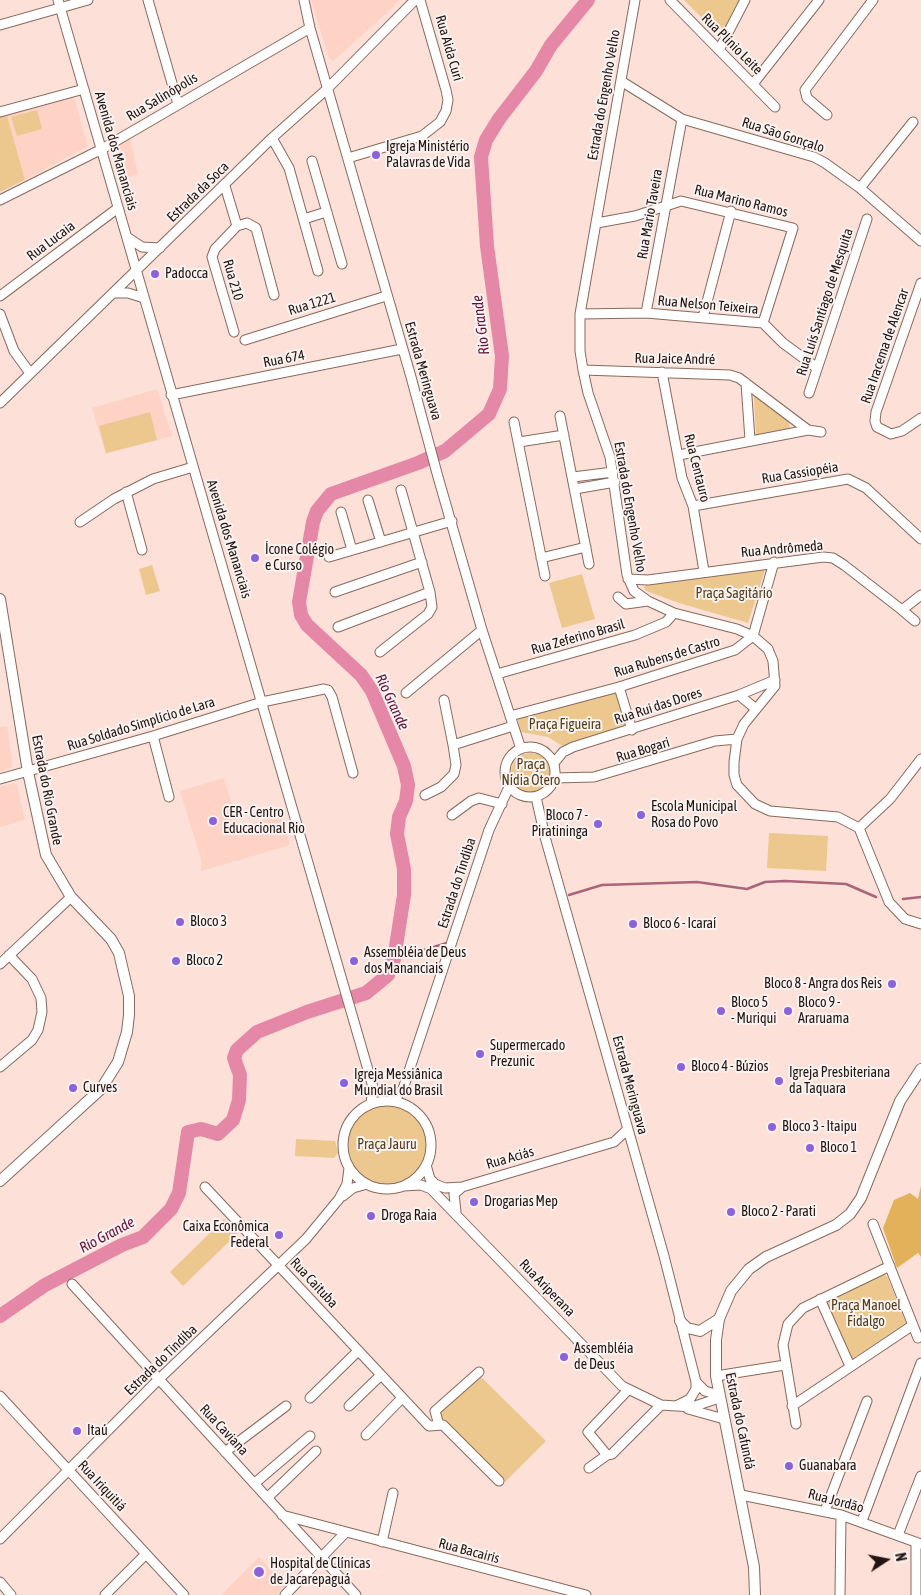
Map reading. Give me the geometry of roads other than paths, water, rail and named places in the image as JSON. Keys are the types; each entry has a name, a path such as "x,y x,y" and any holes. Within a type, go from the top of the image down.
{"main road":[{"name":"Estrada do Rio Grande","path":"0,599 28,772 46,855 71,897 111,939 119,953 129,996 127,1032 118,1062 101,1089 0,1182"},
{"name":"Estrada do Cafundá","path":"755,1595 754,1567 716,1376 716,1340 719,1320 731,1291 749,1269 772,1254 836,1226 850,1214 861,1198 900,1101 921,1068"},
{"path":"680,1322 687,1328 700,1331 719,1320"}],"street":[{"path":"0,25 59,4 88,0"},
{"path":"148,0 178,104"},
{"name":"Estrada Meringuava","path":"304,0 327,89 482,630 521,749"},
{"name":"Estrada da Soca","path":"0,403 225,186 272,138 327,89 415,0"},
{"name":"Rua Aida Curi","path":"348,158 422,136 440,122 446,111 448,100 446,90 420,0"},
{"name":"Estrada do Engenho Velho","path":"635,0 580,314 580,352 588,393 606,441 614,477 623,558 628,579 634,590 648,601 674,613 737,629 753,636 768,649 773,661 775,680"},
{"name":"Rua Plínio Leite","path":"670,0 775,107"},
{"path":"720,50 746,0"},
{"path":"753,84 819,0"},
{"path":"827,115 807,98 805,90 873,0"},
{"name":"Avenida dos Mananciais","path":"59,4 171,395 262,702 350,1014 373,1087 371,1104"},
{"name":"Rua Salinópolis","path":"0,200 102,149 310,28"},
{"name":"Rua São Gonçalo","path":"621,81 682,119 814,158 837,170 921,241"},
{"path":"0,112 84,89"},
{"name":"Rua Mario Taveira","path":"646,313 682,119"},
{"path":"860,188 914,122"},
{"path":"272,138 286,161 318,271"},
{"path":"312,162 342,264"},
{"path":"225,186 237,226 247,223 256,228 274,295"},
{"name":"Rua Marino Ramos","path":"597,223 664,208 681,201 731,211 793,228 763,323"},
{"name":"Rua Lucaia","path":"0,296 118,208"},
{"path":"703,317 731,211"},
{"path":"304,219 326,212"},
{"name":"Rua Luís Santiago de Mesquita","path":"809,393 867,219"},
{"name":"Rua 210","path":"234,332 212,257 215,249 237,226"},
{"path":"126,236 142,247 161,248"},
{"name":"Rua Iracema de Alencar","path":"921,283 876,412 875,421 877,427 891,434 902,431 921,418"},
{"path":"114,293 128,293 144,298"},
{"name":"Rua 1221","path":"245,340 386,296"},
{"name":"Rua Nelson Teixeira","path":"580,314 646,313 763,323 783,343 817,368"},
{"path":"0,314 14,351 30,373"},
{"name":"Rua 674","path":"171,395 402,349"},
{"name":"Rua Jaice André","path":"584,370 724,374 739,378 808,430"},
{"name":"Rua Centauro","path":"662,372 682,478 693,506 704,571"},
{"path":"746,384 750,440"},
{"path":"560,416 589,564"},
{"path":"514,422 545,576"},
{"path":"679,455 808,430 821,432"},
{"path":"518,442 564,435"},
{"path":"80,522 126,492 153,479 193,467"},
{"path":"573,477 614,477"},
{"path":"575,489 614,477"},
{"name":"Rua Cassiopéia","path":"693,506 848,479 866,488 921,539"},
{"path":"380,652 428,614 432,602 401,490"},
{"path":"126,492 142,550"},
{"path":"368,500 382,542"},
{"path":"341,512 352,550"},
{"path":"329,556 452,522"},
{"path":"541,558 586,547"},
{"name":"Rua Andrômeda","path":"628,579 648,580 823,556 833,558 915,621"},
{"path":"335,592 422,562"},
{"path":"753,636 774,562"},
{"name":"Rua Andrômeda","path":"634,590 648,580"},
{"path":"338,627 430,592"},
{"path":"902,610 921,595"},
{"path":"618,597 626,604 648,601"},
{"name":"Rua Zeferino Brasil","path":"666,622 674,613"},
{"name":"Rua Zeferino Brasil","path":"496,674 635,635 666,622 691,618"},
{"path":"406,693 482,630"},
{"name":"Rua Rubens de Castro","path":"510,716 722,656 735,650 753,636"},
{"path":"775,680 775,686 744,724 737,739 734,775 738,787 754,804 770,811 786,814 838,817 860,828 889,902 905,919 921,924"},
{"name":"Rua Rui das Dores","path":"554,763 568,749 739,695 775,680"},
{"path":"620,686 632,730"},
{"name":"Rua Soldado Simplício de Lara","path":"0,779 153,736 262,702 324,689 328,690 332,697 353,773"},
{"path":"739,695 756,709"},
{"path":"425,795 450,781 456,765 444,700"},
{"path":"453,745 513,726"},
{"path":"153,736 169,796"},
{"name":"Rua Bogari","path":"555,778 594,778 715,741 737,739"},
{"path":"530,747 540,749 554,763 555,778 551,787 536,797 517,794 509,787 505,769 513,754 521,749 530,747"},
{"path":"860,828 890,799 921,759"},
{"name":"Estrada do Tindiba","path":"390,1100 403,1089 489,830 509,787"},
{"path":"452,815 479,798 503,803 517,794"},
{"name":"Estrada Meringuava","path":"536,797 545,837 628,1129 696,1382"},
{"path":"0,964 71,897"},
{"path":"0,1067 32,1040 38,1030 42,1012 41,998 35,983 9,955"},
{"name":"Avenida dos Mananciais","path":"373,1087 390,1100"},
{"path":"403,1089 407,1105"},
{"path":"390,1100 407,1105 422,1117 430,1133 431,1149 426,1165 412,1181 403,1186 381,1189 367,1184 349,1168 344,1156 343,1143 345,1131 355,1114 371,1104 390,1100"},
{"name":"Rua Aciás","path":"426,1165 430,1179 435,1184 445,1188 462,1187 614,1142 628,1129"},
{"path":"614,1142 633,1148"},
{"name":"Estrada do Tindiba","path":"0,1539 158,1380 306,1239 339,1199 347,1184 349,1168"},
{"name":"Estrada do Tindiba","path":"339,1199 353,1188 367,1184"},
{"name":"Rua Ariperana","path":"403,1186 426,1186 456,1213 628,1390 661,1405 697,1406 719,1397"},
{"name":"Rua Caituba","path":"205,1187 429,1426 443,1425 499,1481"},
{"path":"456,1213 454,1194 462,1187"},
{"path":"873,1224 918,1338"},
{"path":"796,1424 783,1345 788,1324 803,1308 890,1266"},
{"name":"Rua Caviana","path":"72,1284 356,1595"},
{"path":"820,1299 850,1366"},
{"path":"792,1406 913,1325"},
{"path":"310,1398 358,1351"},
{"path":"862,1521 921,1363"},
{"path":"716,1376 785,1365"},
{"path":"439,1424 435,1411 479,1372"},
{"path":"349,1406 381,1375"},
{"path":"696,1382 705,1391 719,1397"},
{"path":"676,1406 690,1399 696,1389 696,1382"},
{"path":"606,1455 588,1432 628,1390"},
{"name":"Rua Iriquitiá","path":"0,1396 184,1595"},
{"path":"366,1435 402,1398"},
{"path":"825,1511 867,1402"},
{"path":"589,1468 606,1455 612,1454 661,1405"},
{"path":"226,1452 286,1406"},
{"name":"Rua Ariperana","path":"676,1406 724,1419"},
{"path":"255,1483 310,1436"},
{"path":"268,1498 316,1451"},
{"path":"898,1535 921,1476"},
{"path":"382,1542 393,1493"},
{"name":"Rua Jordão","path":"741,1495 841,1515 919,1543"},
{"name":"Rua Bacairis","path":"282,1515 586,1595"},
{"path":"840,1595 841,1515"},
{"path":"285,1595 346,1533"},
{"path":"916,1595 919,1543"},
{"path":"105,1595 146,1554"},
{"path":"0,1582 11,1595"}],"waterway":[{"name":"Rio Grande","path":"0,1316 45,1285 122,1245 143,1237 171,1209 179,1193 188,1132 201,1129 218,1134 233,1120 239,1100 240,1075 234,1058 237,1050 257,1032 307,1012 366,993 388,975 394,959 404,895 404,869 397,834 399,817 406,801 408,785 404,766 372,691 361,675 307,625 301,615 299,602 313,522 317,511 331,494 418,463 445,451 489,414 500,389 502,356 487,246 481,157 486,140 499,119 536,71 551,45 588,0"},
{"path":"569,895 602,885 697,882 747,889 765,882 785,881 846,884 876,897"},
{"path":"903,899 921,897"},
{"path":"394,959 447,943"}],"place":[{"name":"Igreja Ministério Palavras de Vida","path":"376,155"},
{"name":"Padocca","path":"155,274"},
{"name":"Ícone Colégio e Curso","path":"255,558"},
{"name":"Escola Municipal Rosa do Povo","path":"641,815"},
{"name":"CER - Centro Educacional Rio","path":"213,821"},
{"name":"Bloco 7 - Piratininga","path":"598,824"},
{"name":"Bloco 3","path":"180,922"},
{"name":"Bloco 6 - Icaraí","path":"633,924"},
{"name":"Bloco 2","path":"176,961"},
{"name":"Assembléia de Deus dos Mananciais","path":"354,961"},
{"name":"Bloco 8 - Angra dos Reis","path":"892,984"},
{"name":"Bloco 5 - Muriqui","path":"721,1011"},
{"name":"Bloco 9 - Araruama","path":"788,1011"},
{"name":"Supermercado Prezunic","path":"480,1054"},
{"name":"Bloco 4 - Búzios","path":"681,1067"},
{"name":"Igreja Presbiteriana da Taquara","path":"779,1081"},
{"name":"Igreja Messiânica Mundial do Brasil","path":"344,1083"},
{"name":"Curves","path":"73,1088"},
{"name":"Bloco 3 - Itaipu","path":"772,1127"},
{"name":"Bloco 1","path":"810,1148"},
{"name":"Drogarias Mep","path":"474,1202"},
{"name":"Bloco 2 - Parati","path":"731,1212"},
{"name":"Droga Raia","path":"371,1216"},
{"name":"Caixa Econômica Federal","path":"279,1235"},
{"name":"Assembléia de Deus","path":"564,1357"},
{"name":"Itaú","path":"77,1431"},
{"name":"Guanabara","path":"789,1466"},
{"name":"Hospital de Clínicas de Jacarepaguá","path":"259,1572"}],"park label":[{"name":"Praça Sagitário","path":"734,594"},
{"name":"Praça Figueira","path":"565,725"},
{"name":"Praça Nídia Otero","path":"531,774"},
{"name":"Praça Jauru","path":"387,1145"},
{"name":"Praça Manoel Fidalgo","path":"866,1314"}]}
